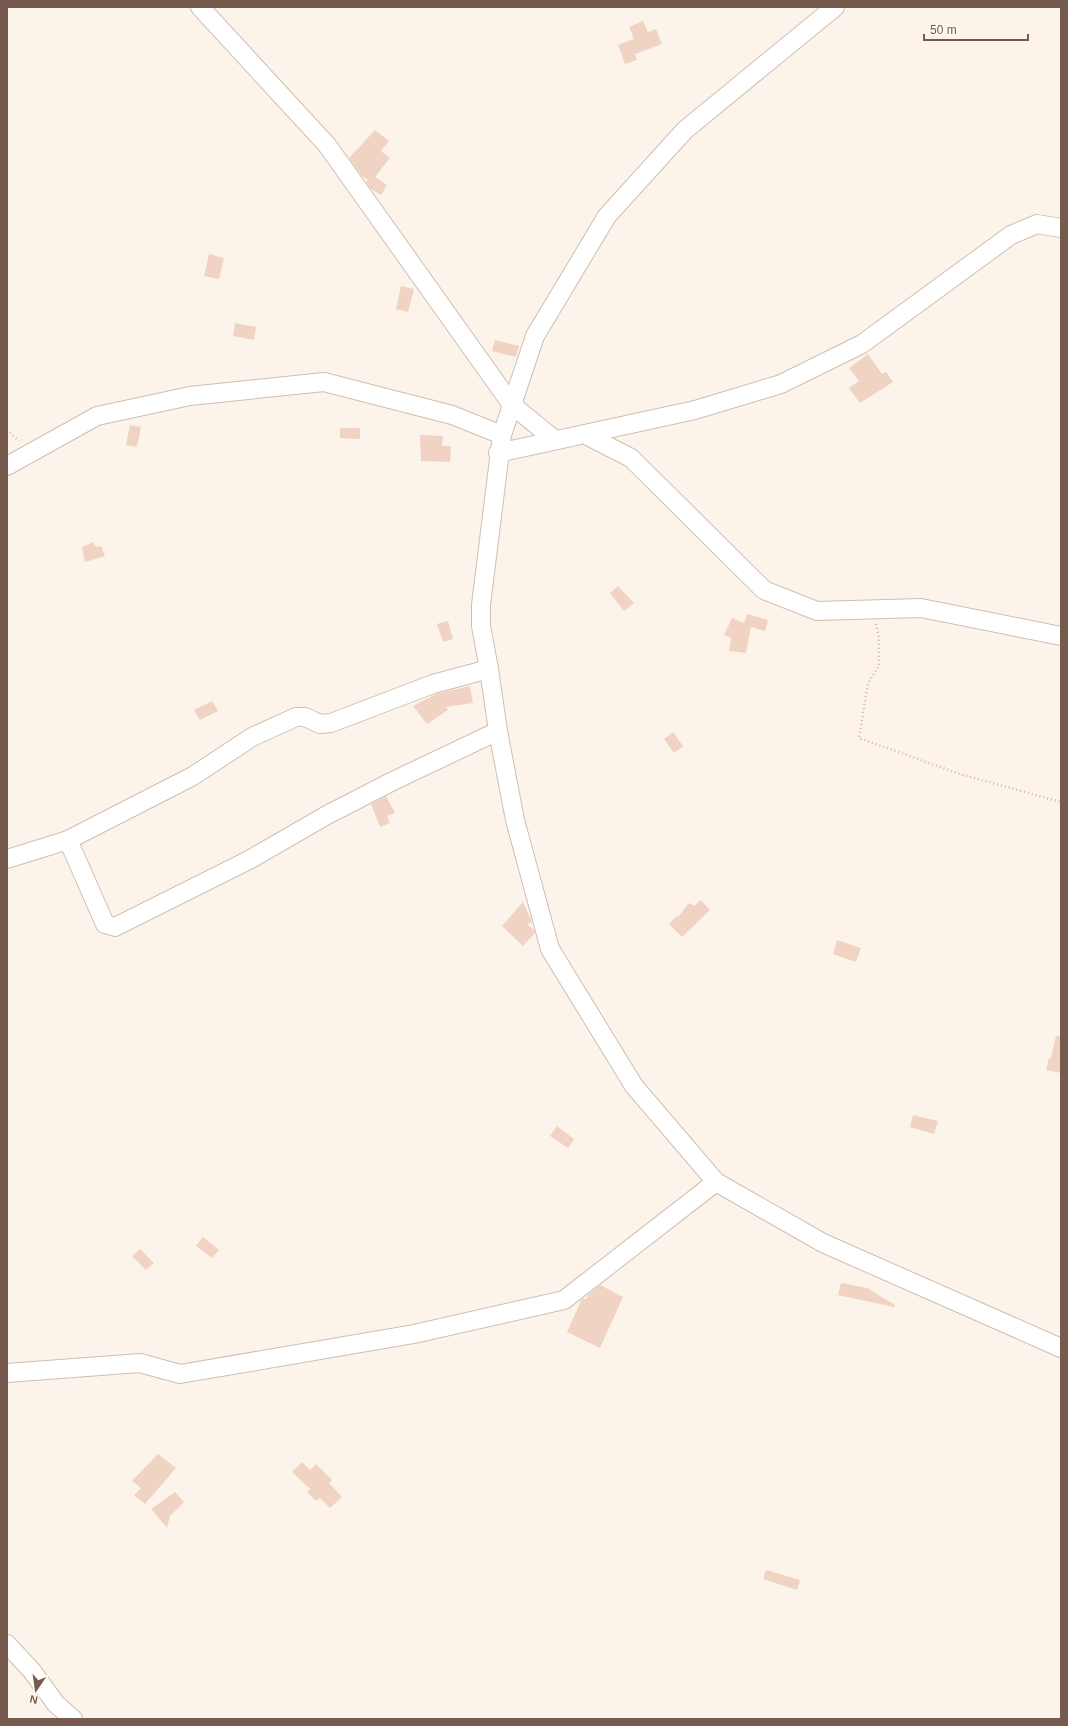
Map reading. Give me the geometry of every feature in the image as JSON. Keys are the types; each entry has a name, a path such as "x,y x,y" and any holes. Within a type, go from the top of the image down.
{"street":[{"path":"200,7 327,145 512,405 555,440"},
{"path":"835,7 685,130 607,216 535,336 500,444 480,613 498,731 515,820 550,949 634,1086 716,1182 823,1243 1061,1348"},
{"path":"7,466 96,416 190,396 324,382 452,415 500,444 555,440 695,410 781,384 862,344 1011,235 1037,224 1061,228"},
{"path":"584,434 631,458 764,590 817,611 921,608 1061,636"},
{"path":"7,859 68,840 193,776 252,737 296,717 305,717 320,724 331,723 433,684 489,669"},
{"path":"68,840 105,924 115,927 249,860 385,785 498,731"},
{"path":"7,1373 140,1363 180,1374 414,1334 564,1300 716,1182"},
{"path":"7,1644 32,1671 56,1704 73,1719"}],"path":[{"path":"873,610 878,638 879,666 868,683 859,738 967,776 1061,802"}],"building":[{"path":"643,21 648,32 656,29 662,44 635,54 637,60 625,64 618,45 634,39 629,27"},
{"path":"375,130 389,141 381,151 390,158 375,177 387,185 381,195 371,189 366,182 368,180 362,176 349,158"},
{"path":"209,254 224,258 219,279 204,276"},
{"path":"401,286 414,289 408,312 396,309"},
{"path":"235,323 256,327 254,340 233,336"},
{"path":"495,340 519,346 516,357 492,351"},
{"path":"868,354 882,374 886,372 893,382 860,403 849,388 859,381 849,368"},
{"path":"130,425 141,427 137,447 126,445"},
{"path":"340,428 360,428 360,439 340,438"},
{"path":"420,435 443,436 442,446 451,446 450,462 421,461"},
{"path":"93,542 96,547 101,546 105,556 85,562 82,547"},
{"path":"618,586 634,603 624,611 610,593"},
{"path":"747,614 768,620 765,631 751,627 746,653 729,651 731,638 724,635 732,618 744,623"},
{"path":"448,621 453,639 443,642 437,624"},
{"path":"470,686 473,703 446,707 448,710 427,724 413,706 436,694"},
{"path":"212,701 218,711 200,720 194,710"},
{"path":"673,732 683,746 674,753 664,739"},
{"path":"386,796 395,813 387,816 390,823 380,827 371,804"},
{"path":"701,900 710,910 682,937 669,924 677,916 678,917 689,903 694,906"},
{"path":"523,902 532,922 527,924 534,930 535,933 523,946 502,926"},
{"path":"837,940 861,948 856,962 833,954"},
{"path":"1056,1036 1061,1037 1061,1073 1046,1070 1049,1058 1051,1058"},
{"path":"913,1115 938,1121 934,1134 910,1127"},
{"path":"557,1126 574,1139 568,1148 550,1136"},
{"path":"203,1237 219,1250 212,1258 196,1246"},
{"path":"140,1249 154,1263 146,1270 132,1256"},
{"path":"841,1283 867,1288 895,1305 894,1307 838,1295"},
{"path":"600,1285 623,1297 600,1348 567,1332 582,1299 586,1299 588,1295"},
{"path":"158,1454 176,1468 145,1504 134,1495 141,1488 132,1481"},
{"path":"302,1462 310,1470 316,1464 332,1480 329,1483 342,1497 330,1508 320,1498 316,1501 307,1492 310,1489 292,1472"},
{"path":"175,1492 184,1502 170,1516 167,1528 151,1509"},
{"path":"766,1570 800,1580 797,1590 763,1579"}]}
